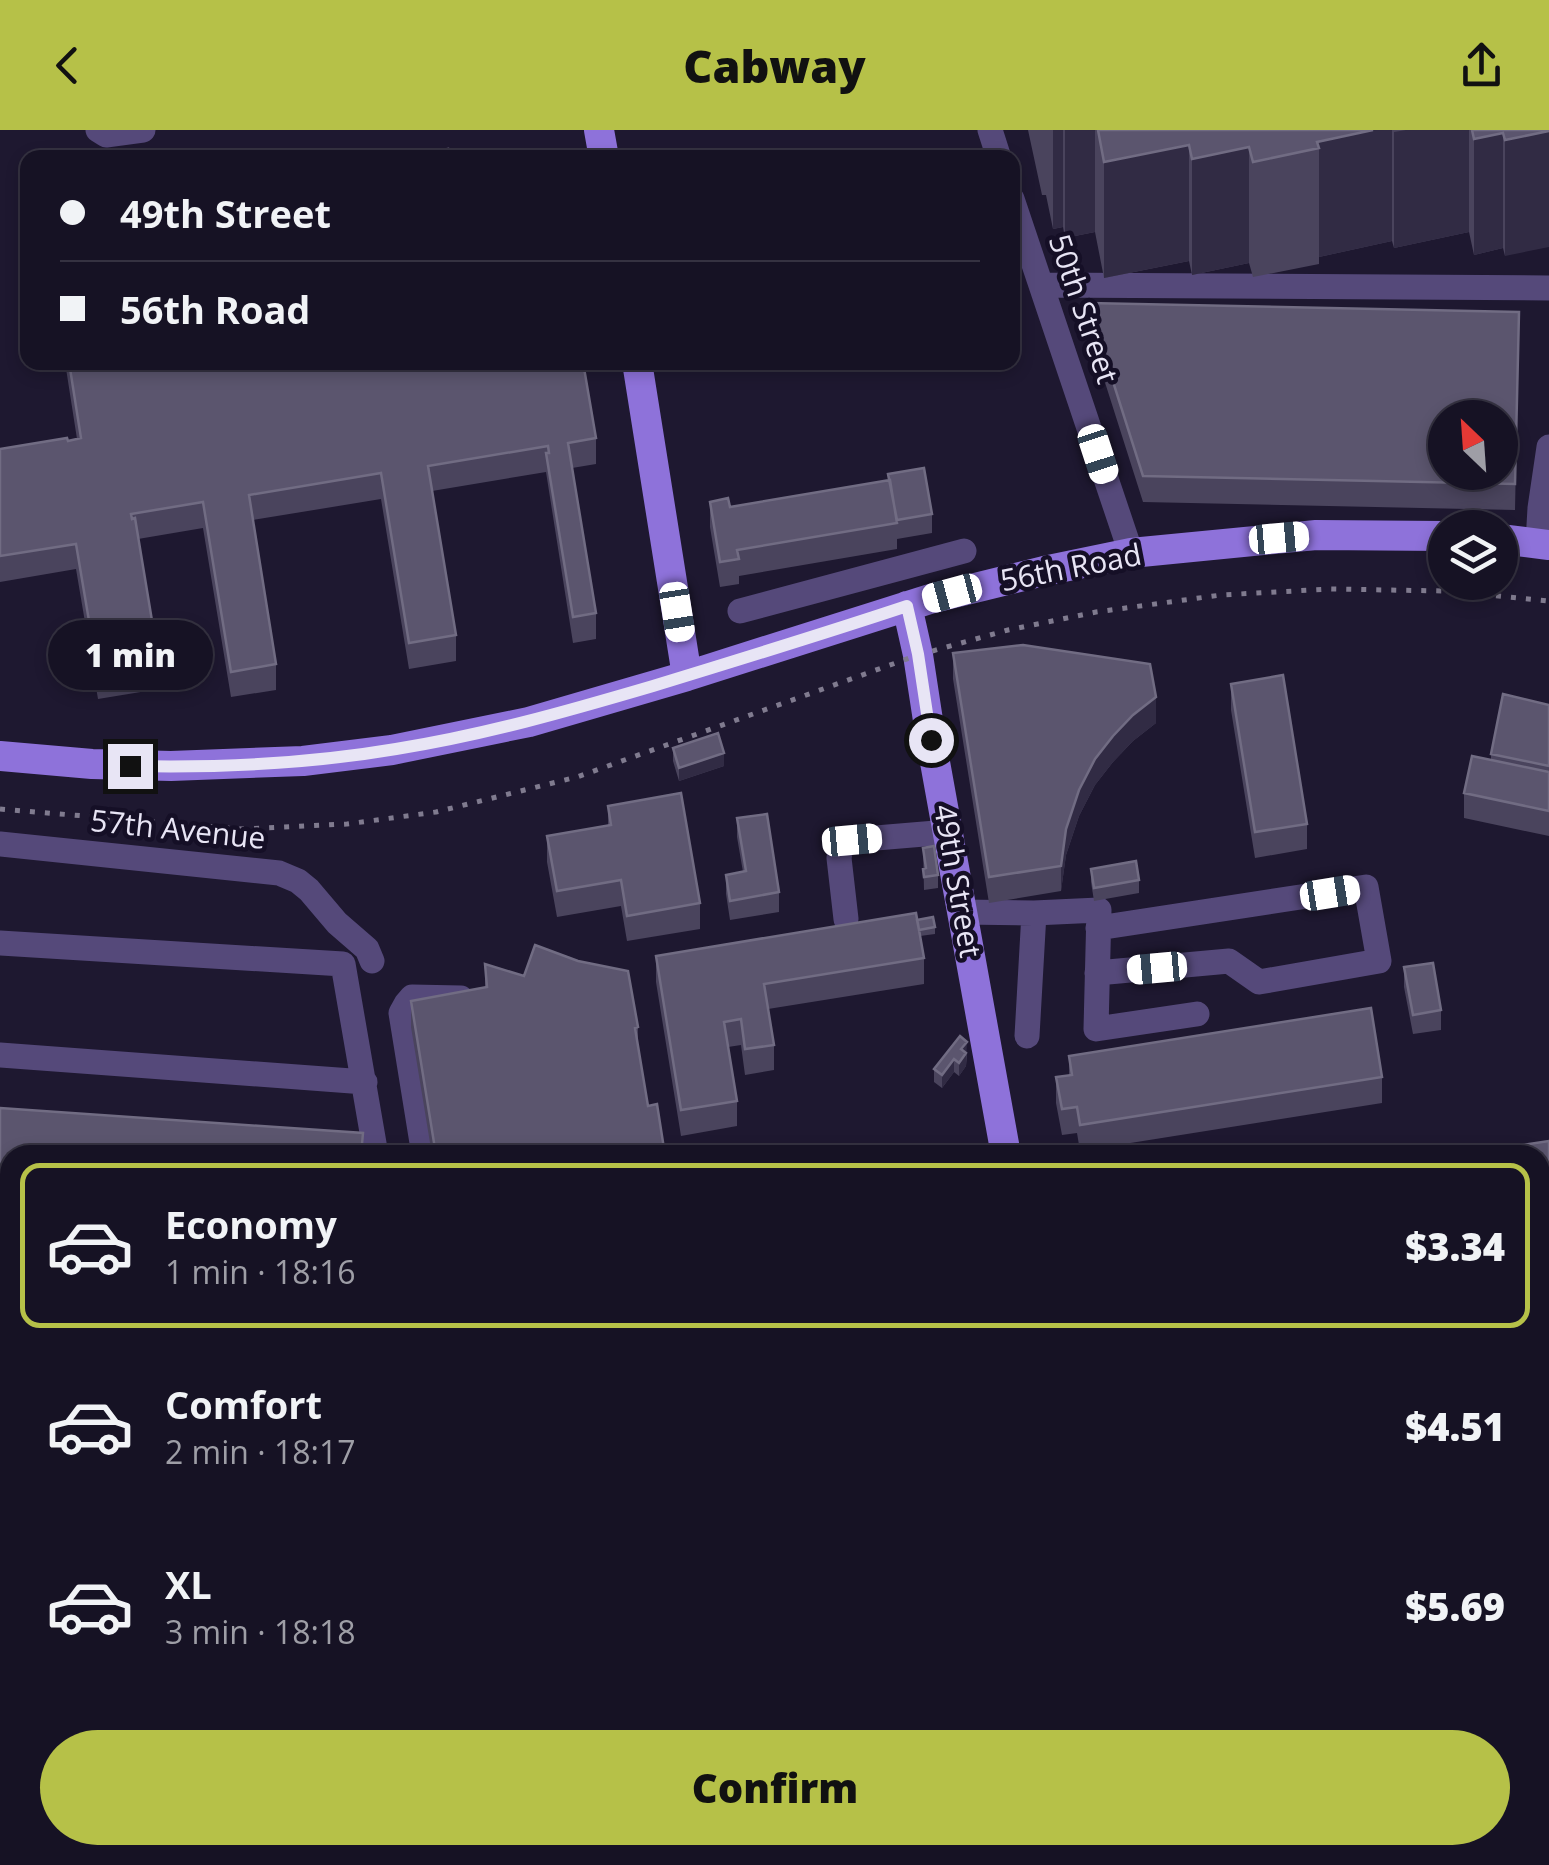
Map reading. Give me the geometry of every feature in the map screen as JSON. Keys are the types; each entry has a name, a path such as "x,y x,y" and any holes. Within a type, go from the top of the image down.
{"main road":[{"path":"638,370 687,676"},
{"name":"56th Road","path":"0,756 172,766 344,756 482,733 573,710 907,606 1131,553 1316,535 1428,536"},
{"path":"1518,541 1544,544"},
{"name":"49th Street","path":"907,606 1004,1145"}],"street":[{"path":"98,130 106,135 142,130"},
{"name":"50th Street","path":"1020,223 1131,553"},
{"path":"1041,285 1549,288"},
{"path":"1544,544 1540,508 1548,459"},
{"path":"740,611 964,550"},
{"path":"846,919 838,858 841,847 852,840 948,832"},
{"name":"57th Avenue","path":"0,844 280,873 309,890 337,923 367,949 372,961"},
{"path":"1097,973 1229,961 1260,982 1379,961 1366,887 1098,928"},
{"path":"962,912 1098,910 1096,1029 1197,1014"},
{"path":"1027,1036 1034,913"},
{"path":"0,944 343,964 375,1145"},
{"path":"422,1145 402,1013 412,998 466,998"},
{"path":"0,1055 366,1082"}],"building":[{"path":"1098,130 1373,130 1317,142 1319,148 1253,162 1249,147 1192,159 1189,145 1104,162"},
{"path":"1472,130 1549,131 1505,140 1503,133 1474,139"},
{"path":"1088,303 1519,312 1517,400 1428,400 1428,482 1143,476"},
{"path":"70,370 584,370 596,438 568,443 596,613 573,617 548,446 428,466 456,635 409,643 381,473 249,495 276,664 231,672 203,502 131,514 135,518 159,663 98,674 76,544 0,556 0,449 81,438"},
{"path":"924,468 932,514 897,520 888,474"},
{"path":"890,480 897,523 737,550 739,559 720,562 710,502 728,498 730,507"},
{"path":"1023,645 1150,664 1156,697 1133,715 1095,759 1066,829 1061,866 989,877 953,653"},
{"path":"1283,675 1307,824 1255,832 1231,684"},
{"path":"1503,694 1549,705 1549,766 1491,754"},
{"path":"718,733 724,753 679,768 673,748"},
{"path":"1472,756 1549,772 1549,811 1464,793"},
{"path":"681,793 700,903 627,916 621,880 557,891 547,836 611,825 608,806"},
{"path":"767,814 779,892 730,901 726,875 746,871 737,818"},
{"path":"934,846 938,875 924,877 923,848"},
{"path":"1136,861 1139,880 1094,888 1091,869"},
{"path":"916,913 924,958 764,984 774,1045 745,1049 741,1019 724,1022 737,1101 681,1110 656,956"},
{"path":"933,917 935,927 919,930 917,920"},
{"path":"535,945 578,961 628,971 648,1106 657,1104 663,1145 434,1145 411,1001 487,987 485,964 524,976"},
{"path":"1433,963 1441,1010 1413,1015 1404,967"},
{"path":"1371,1008 1382,1077 1080,1125 1077,1107 1062,1109 1056,1077 1072,1075 1069,1056"},
{"path":"960,1036 967,1042 961,1049 966,1053 959,1063 954,1059 942,1075 934,1069"},
{"path":"0,1108 363,1133 362,1145 0,1145"}],"railway":[{"path":"0,809 241,829 347,824 436,812 577,777 918,655 1008,630 1096,612 1221,595 1330,589 1447,591 1549,601"}],"route":[{"path":"130,766 304,761 482,733 687,676 907,606 931,740"}]}
